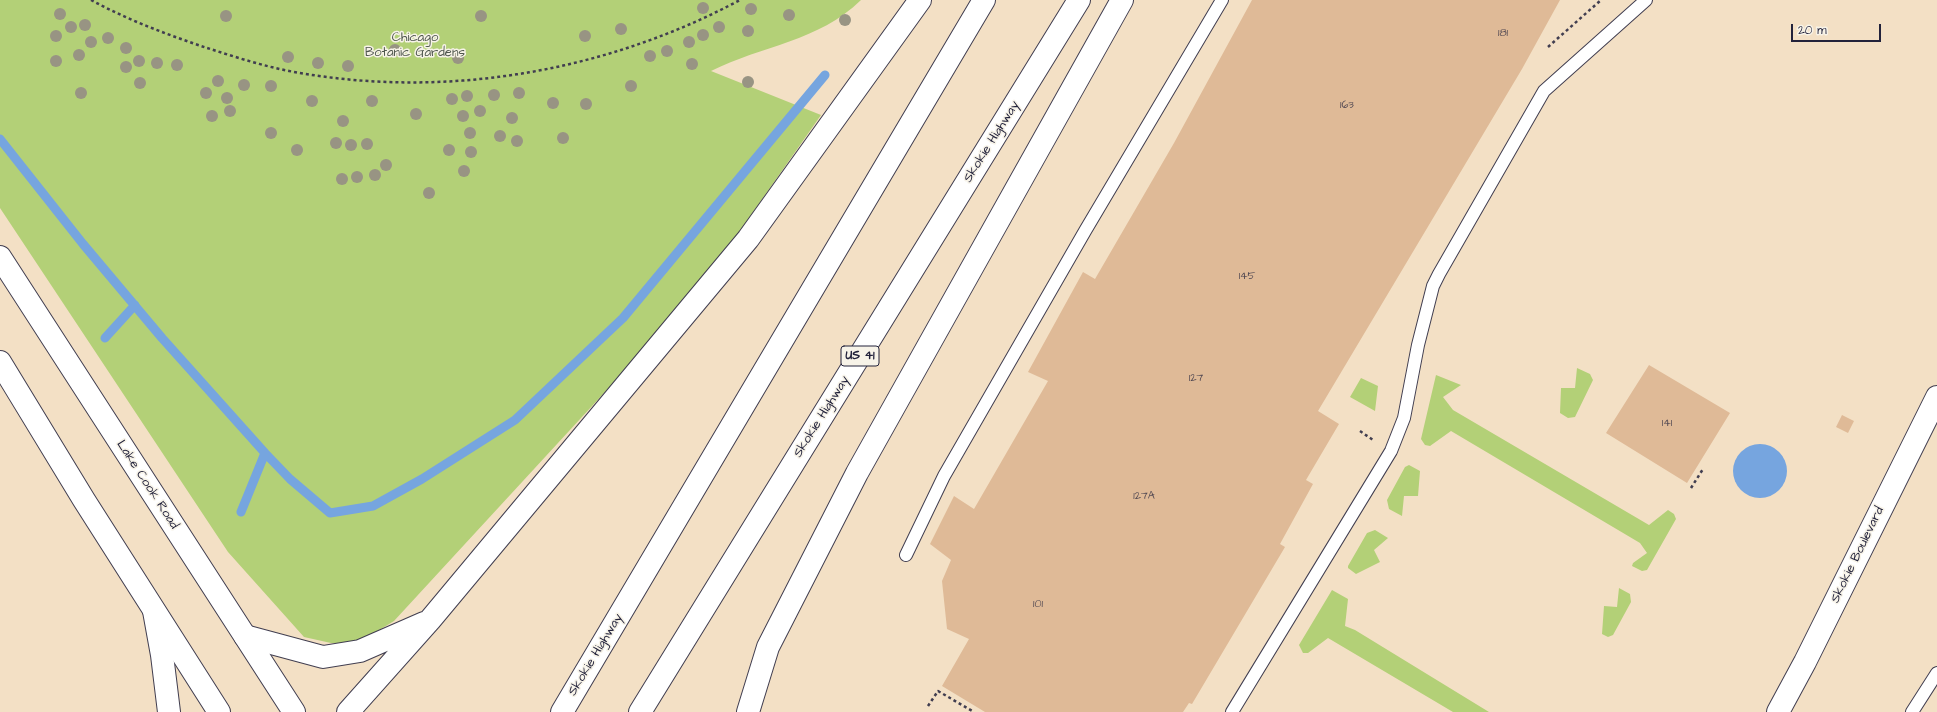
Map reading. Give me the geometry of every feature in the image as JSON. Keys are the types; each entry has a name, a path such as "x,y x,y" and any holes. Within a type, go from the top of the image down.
{"main road":[{"path":"348,712 430,620 748,239 920,0"},
{"name":"Skokie Highway","path":"562,712 984,0"},
{"name":"Skokie Highway","path":"640,712 1079,0"},
{"path":"748,712 768,647 857,473 1122,0"},
{"name":"Lake Cook Road","path":"0,257 294,712"},
{"path":"0,362 84,500 218,712"},
{"name":"Skokie Boulevard","path":"1778,712 1809,655 1937,397"},
{"path":"154,611 162,655 169,712"},
{"path":"245,636 323,657 360,651 430,620"}],"lane":[{"path":"906,555 944,476 1085,231 1222,0"},
{"path":"1232,712 1391,451 1404,418 1418,345 1433,286 1544,91 1646,0"},
{"path":"1912,712 1937,673"}],"path":[{"path":"91,0 118,14 168,35 227,54 288,71 332,78 377,82 428,82 475,80 517,74 604,56 663,35 714,14 740,0"},
{"path":"1548,47 1601,0"},
{"path":"1690,488 1703,469"},
{"path":"928,706 938,691 974,712"}],"green space":[{"name":"Chicago Botanic Gardens","path":"0,0 861,0 844,14 827,25 808,34 731,62 711,71 821,115 730,245 616,380 394,621 358,643 331,643 304,637 228,552 0,208"},
{"path":"1577,368 1590,374 1593,380 1575,417 1568,418 1560,413 1561,388 1575,388"},
{"path":"1436,375 1461,385 1443,397 1453,410 1649,525 1668,510 1674,514 1676,519 1647,570 1642,571 1632,566 1633,563 1647,553 1640,543 1451,431 1430,446 1425,445 1421,439"},
{"path":"1361,378 1378,386 1375,411 1350,397"},
{"path":"1409,465 1420,471 1418,496 1404,496 1402,516 1389,509 1387,500 1405,467"},
{"path":"1375,530 1388,538 1374,550 1380,562 1356,574 1348,568 1348,566 1367,533"},
{"path":"1619,588 1630,594 1631,602 1613,635 1608,637 1602,634 1604,606 1617,607"},
{"path":"1332,590 1348,599 1345,626 1355,630 1489,712 1453,712 1328,638 1308,653 1303,653 1299,645"}],"water":[{"path":"1760,444 1770,446 1779,452 1785,461 1787,471 1785,481 1779,490 1770,496 1760,498 1750,496 1741,490 1735,481 1733,471 1735,461 1741,452 1750,446"}],"building":[{"path":"1252,0 1560,0 1522,69 1318,411 1339,424 1306,480 1313,484 1280,544 1285,547 1192,704 1189,703 1183,712 985,712 942,686 969,639 947,629 942,581 951,560 930,544 954,496 974,509 1048,381 1028,372 1083,272 1095,279 1174,143"},
{"path":"1649,365 1730,413 1687,483 1606,433"},
{"path":"1842,415 1854,421 1848,433 1836,427"}],"waterway":[{"path":"0,139 83,244 162,338 265,453 290,479 330,513 373,506 422,479 515,420 623,318 825,75"},
{"path":"105,338 135,305"},
{"path":"241,512 265,453"}]}
